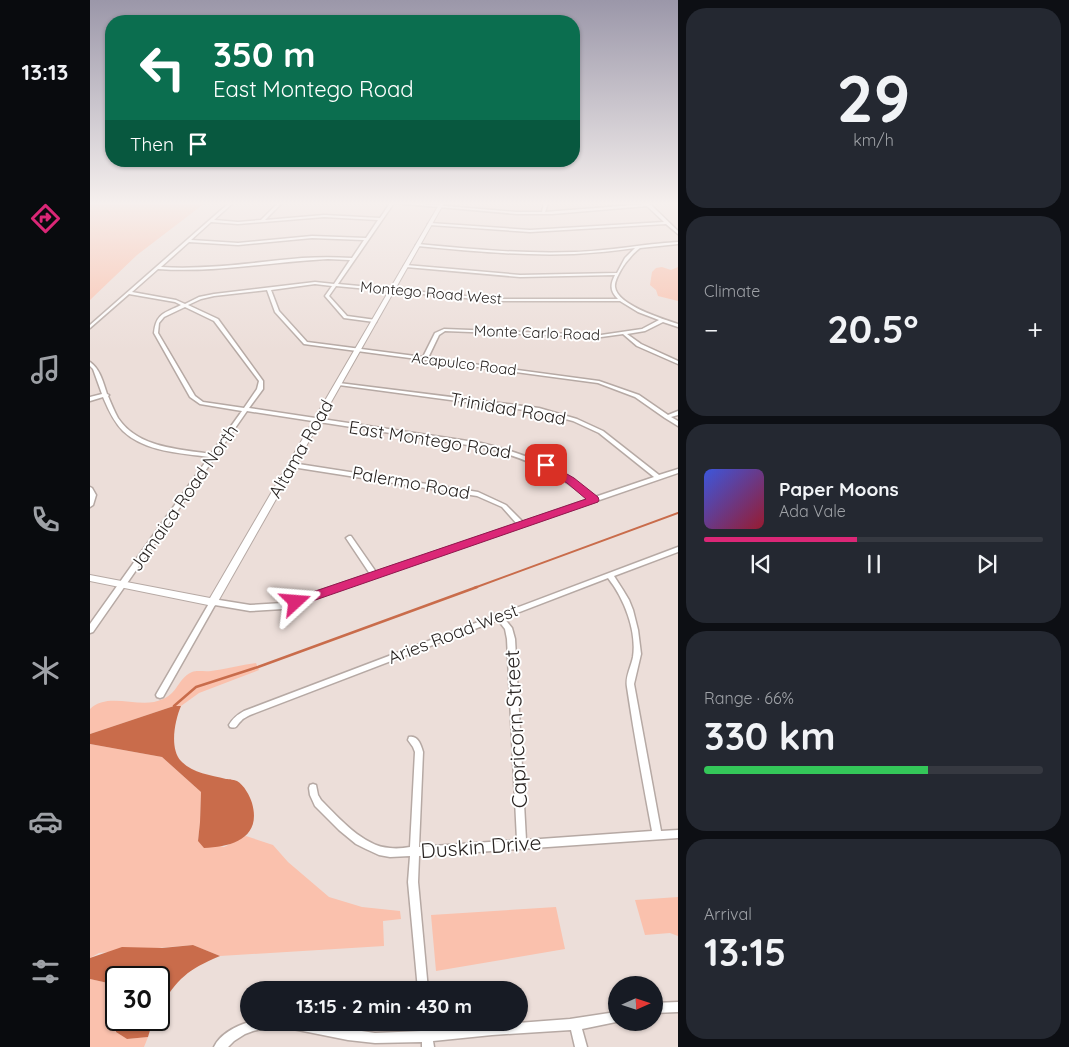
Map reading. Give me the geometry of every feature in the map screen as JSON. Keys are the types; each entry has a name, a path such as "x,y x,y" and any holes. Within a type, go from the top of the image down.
{"street":[{"path":"90,327 176,252"},
{"path":"357,252 327,296 343,315 374,321"},
{"name":"Altama Road","path":"160,695 414,252"},
{"path":"514,252 598,252"},
{"path":"633,252 626,258 613,289 621,300 638,310 678,326"},
{"path":"157,268 191,271 314,258 352,259"},
{"path":"406,266 506,275 567,276 618,274"},
{"name":"Montego Road West","path":"183,305 214,294 315,282 498,300 621,300"},
{"name":"Acapulco Road","path":"268,288 277,311 306,343 598,382 637,396 678,424"},
{"name":"Jamaica Road North","path":"90,630 260,390 260,381 216,320 183,305 158,297 128,293"},
{"name":"East Montego Road","path":"183,305 162,316 155,330 197,401 211,406 480,445 512,452 546,465 564,476 594,500"},
{"name":"Monte Carlo Road","path":"425,359 437,334 444,330 592,336 625,334 643,330 663,320"},
{"path":"625,334 639,345 678,362"},
{"path":"90,363 95,369 120,424 142,441 173,450 213,456"},
{"name":"Trinidad Road","path":"338,384 538,410 564,416 601,432 659,478"},
{"path":"90,399 106,395"},
{"path":"667,417 678,413"},
{"name":"Palermo Road","path":"292,465 478,494 504,506 521,524"},
{"path":"90,578 250,608 283,606 678,471"},
{"path":"90,489 93,495 90,505"},
{"path":"349,538 375,575"},
{"name":"Aries Road West","path":"233,725 238,718 247,713 678,549"},
{"path":"609,575 626,597 636,641 636,661 630,684 657,835"},
{"name":"Capricorn Street","path":"498,616 508,628 511,639 522,845"},
{"path":"412,740 417,745 419,752 413,882 422,981"},
{"name":"Duskin Drive","path":"313,788 318,803 362,844 376,851 390,853 678,834"},
{"path":"663,1008 678,1007"},
{"path":"223,1043 238,1031 251,1026 283,1023 373,1038 428,1042 608,1018"},
{"path":"575,1024 581,1047"}],"shaded area":[{"path":"90,252 141,252 137,255 90,300"},
{"path":"662,267 671,270 678,267 678,301 658,296 656,290 650,285 652,272 656,268"},
{"path":"256,663 259,670 199,693 181,706 174,706 90,734 90,709 97,704 112,701 154,702 169,696 183,679 192,672 211,671"},
{"path":"174,706 181,706 175,726 174,742 177,755 181,761 190,768 202,773 237,781 250,797 254,815 253,825 249,832 234,843 204,848 198,841 201,792 162,757 90,744 90,734"},
{"path":"90,744 162,757 201,792 198,841 224,847 246,836 273,845 288,862 329,897 362,907 400,911 401,919 383,921 384,946 220,956 193,945 99,953 90,958"},
{"path":"678,897 678,936 670,933 645,935 635,900"},
{"path":"556,907 565,949 436,971 431,915"},
{"path":"193,945 220,956 184,976 170,993 170,966 105,966 105,982 90,979 90,958 122,947 162,948"},
{"path":"90,979 105,982 105,1031 116,1031 127,1039 148,1037 144,1047 90,1047"},
{"path":"150,1031 148,1037 127,1039 116,1032"}],"waterway":[{"path":"474,588 678,513"},
{"path":"174,706 196,687 258,667 477,587"}],"route":[{"path":"296,602 594,500 571,480 546,465"}]}
